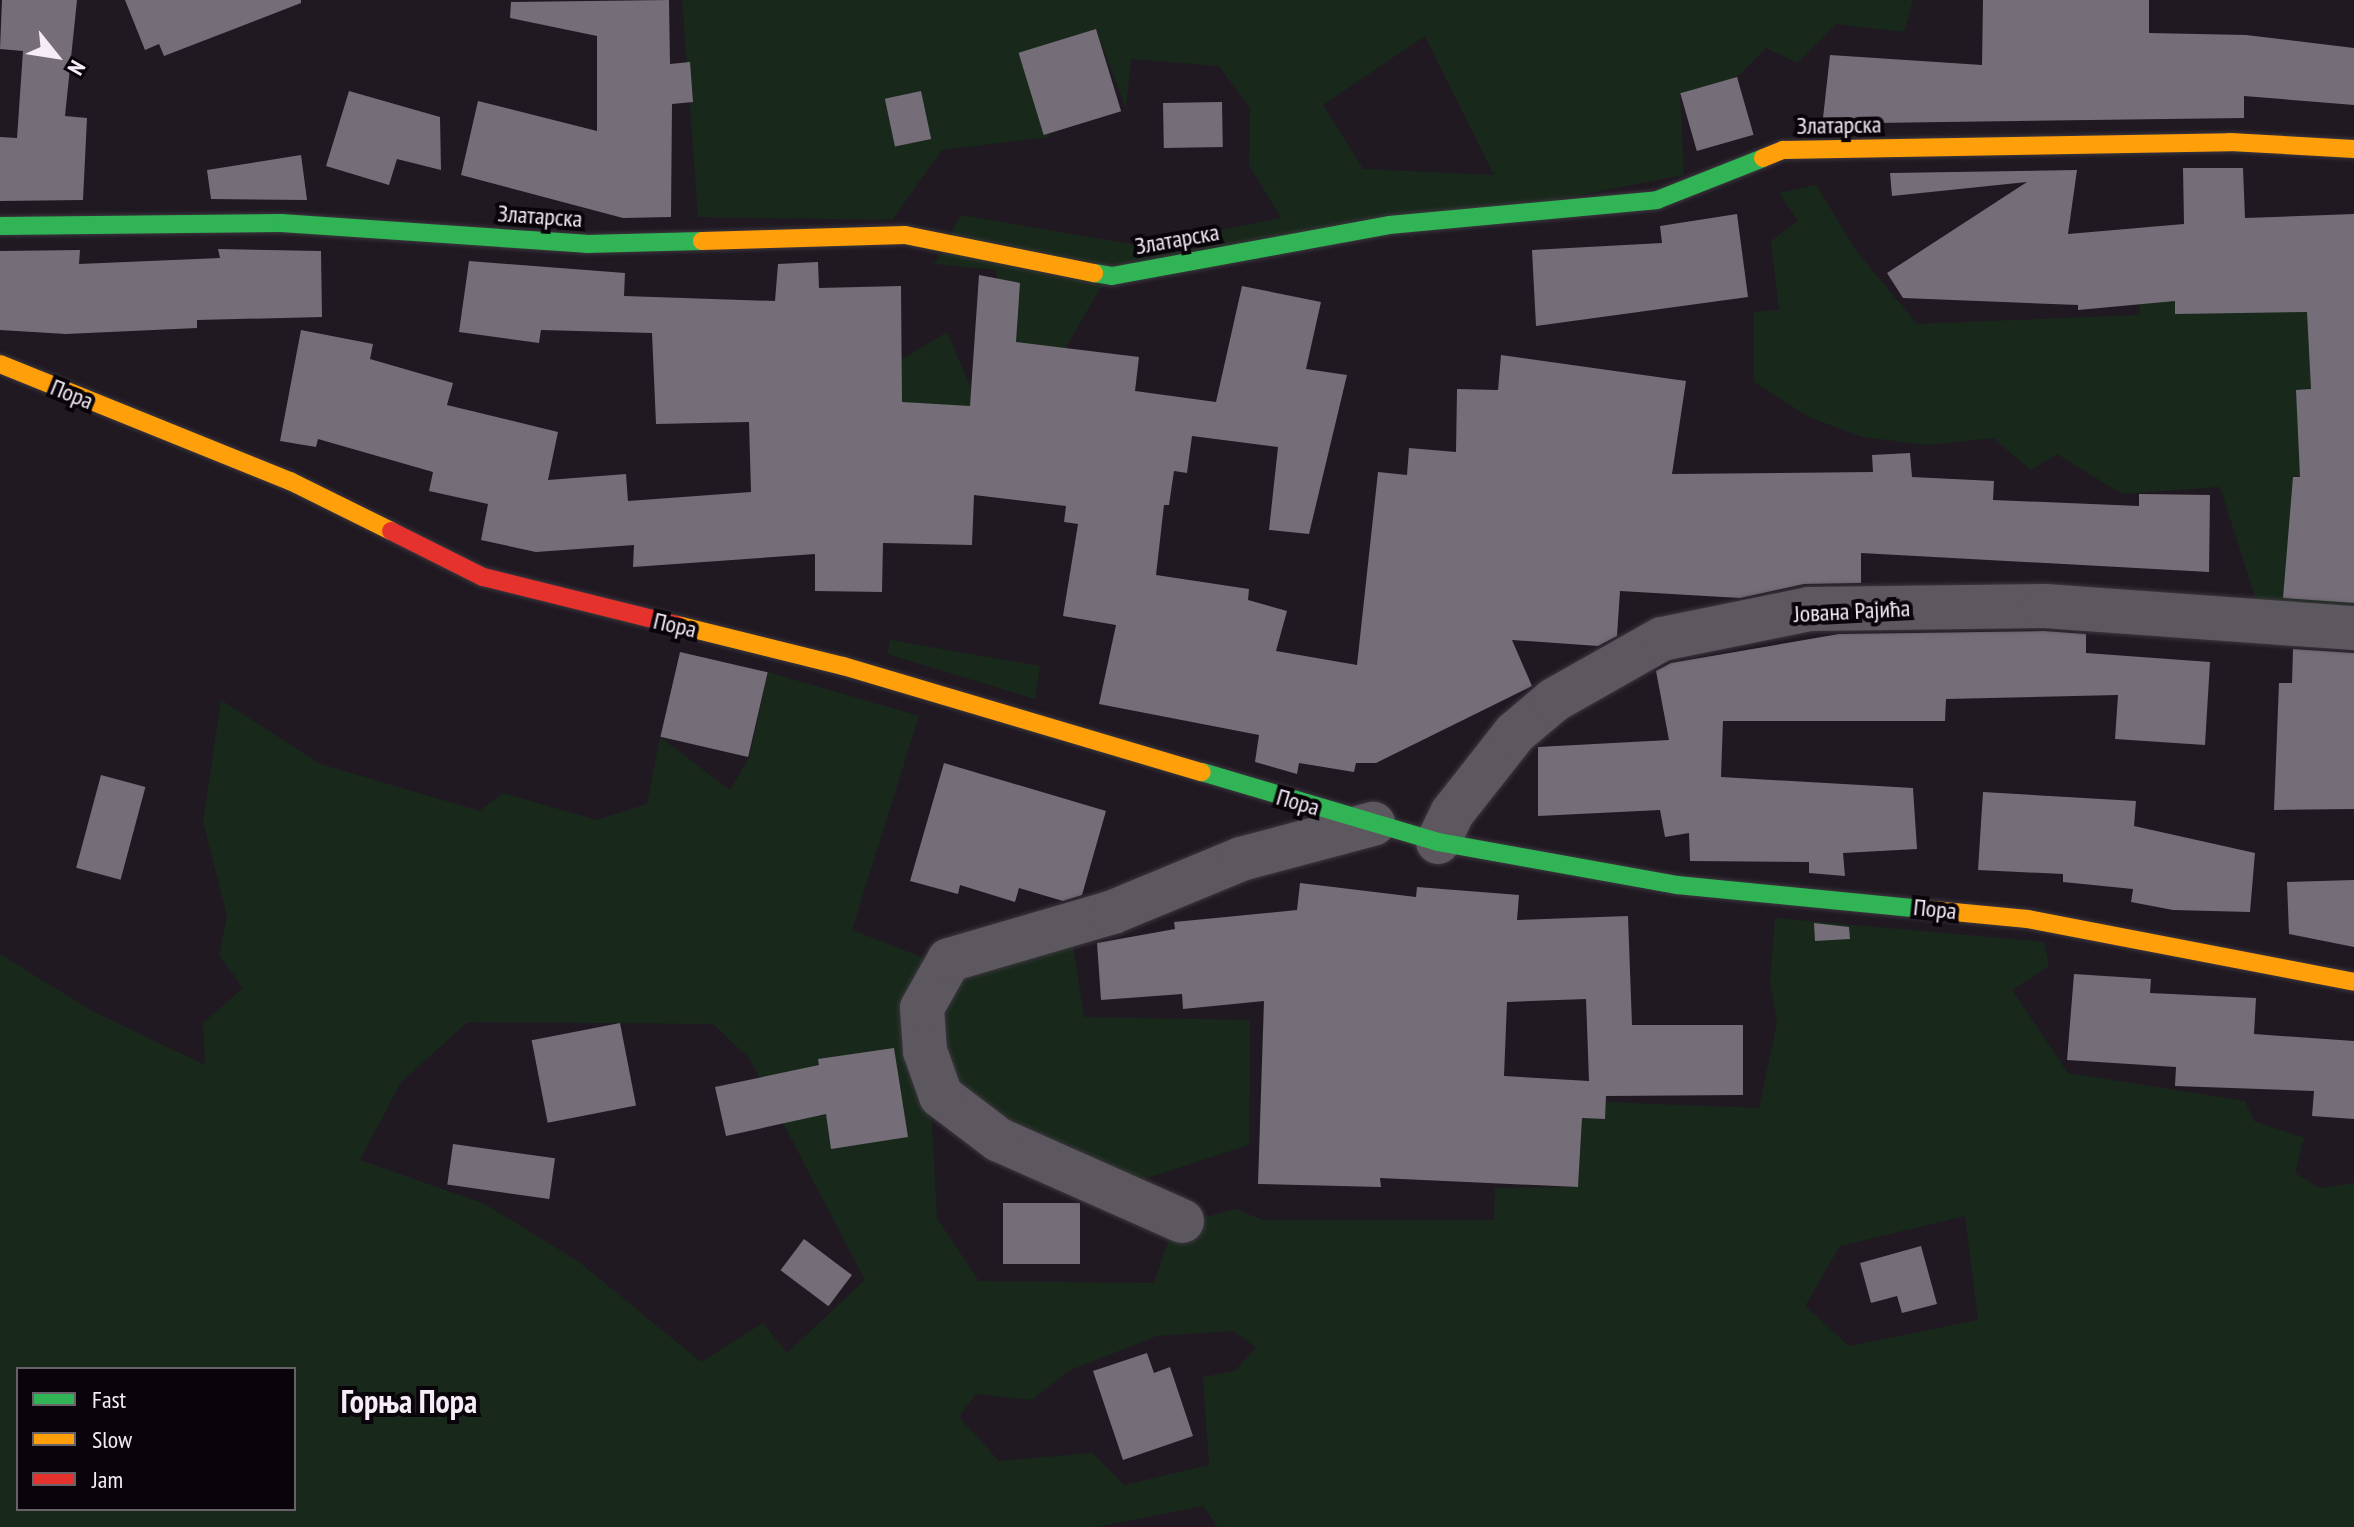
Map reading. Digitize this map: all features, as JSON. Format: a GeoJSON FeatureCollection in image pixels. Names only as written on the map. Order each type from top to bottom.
{"type":"FeatureCollection","features":[{"type":"Feature","properties":{"kind":"street","name":"Златарска"},"geometry":{"type":"LineString","coordinates":[[0,226],[281,223],[586,244],[905,235],[1112,276],[1390,225],[1657,200],[1783,150],[2230,142],[2354,149]]}},
{"type":"Feature","properties":{"kind":"street","name":"Пора"},"geometry":{"type":"LineString","coordinates":[[0,364],[290,481],[483,577],[843,666],[1438,842],[1677,885],[2028,919],[2354,982]]}},
{"type":"Feature","properties":{"kind":"street","name":"Јована Рајића"},"geometry":{"type":"LineString","coordinates":[[1438,842],[1452,813],[1515,733],[1554,700],[1662,639],[1809,609],[2045,606],[2354,628]]}},
{"type":"Feature","properties":{"kind":"street","name":"Пора"},"geometry":{"type":"LineString","coordinates":[[1182,1221],[999,1140],[941,1096],[925,1051],[922,1008],[949,960],[1113,912],[1241,859],[1373,824]]}},
{"type":"Feature","properties":{"kind":"green space"},"geometry":{"type":"Polygon","coordinates":[[[682,0],[1913,0],[1904,32],[1836,24],[1797,63],[1766,48],[1737,77],[1680,94],[1684,175],[1100,288],[1053,370],[1043,415],[906,411],[883,371],[947,332],[970,386],[1017,385],[996,270],[934,264],[961,215],[1142,246],[1281,218],[1249,165],[1250,108],[1219,66],[1131,59],[1126,109],[1096,29],[1021,57],[1050,137],[942,150],[892,220],[698,217],[682,0]],[[1425,36],[1323,105],[1363,169],[1494,175],[1425,36]]]}},
{"type":"Feature","properties":{"kind":"green space"},"geometry":{"type":"Polygon","coordinates":[[[1816,185],[1857,252],[1917,324],[2139,315],[2148,226],[2354,229],[2354,612],[2257,603],[2220,487],[2122,494],[2057,454],[2031,470],[1993,438],[1928,445],[1862,437],[1809,417],[1754,382],[1754,312],[1779,310],[1771,241],[1798,221],[1779,193],[1816,185]]]}},
{"type":"Feature","properties":{"kind":"green space"},"geometry":{"type":"Polygon","coordinates":[[[890,640],[1040,666],[1035,699],[887,654],[890,640]]]}},
{"type":"Feature","properties":{"kind":"green space"},"geometry":{"type":"Polygon","coordinates":[[[768,672],[919,716],[852,930],[963,973],[1072,938],[1084,1017],[1250,1020],[1249,1145],[1129,1184],[931,1104],[937,1218],[979,1281],[1154,1283],[1173,1226],[1235,1209],[1263,1220],[1494,1220],[1495,1188],[1578,1187],[1582,1118],[1605,1119],[1606,1102],[1759,1108],[1777,1023],[1770,981],[1775,918],[2044,942],[2049,966],[2012,990],[2068,1073],[2245,1101],[2254,1121],[2304,1138],[2295,1173],[2320,1188],[2354,1183],[2354,1527],[1218,1527],[1203,1506],[1097,1527],[0,1527],[0,954],[92,1011],[205,1065],[203,1023],[243,988],[219,955],[227,916],[203,822],[221,700],[320,764],[480,811],[503,793],[597,820],[647,804],[660,737],[730,790],[749,758],[768,672]],[[468,1022],[401,1082],[360,1160],[485,1204],[579,1262],[701,1362],[763,1323],[787,1353],[865,1280],[749,1058],[713,1024],[468,1022]],[[1965,1216],[1840,1246],[1805,1306],[1849,1346],[1978,1320],[1965,1216]],[[1233,1331],[1157,1336],[1068,1371],[1032,1400],[976,1394],[959,1417],[999,1461],[1092,1453],[1124,1485],[1209,1465],[1203,1377],[1235,1371],[1256,1347],[1233,1331]]]}},
{"type":"Feature","properties":{"kind":"building"},"geometry":{"type":"Polygon","coordinates":[[[2,0],[77,0],[65,116],[87,118],[83,200],[0,201],[0,137],[17,138],[23,51],[0,49],[2,0]]]}},
{"type":"Feature","properties":{"kind":"building"},"geometry":{"type":"Polygon","coordinates":[[[125,0],[301,0],[301,3],[164,56],[159,44],[145,50],[125,0]]]}},
{"type":"Feature","properties":{"kind":"building"},"geometry":{"type":"Polygon","coordinates":[[[669,0],[670,64],[690,62],[693,102],[672,104],[671,217],[623,218],[461,175],[478,101],[597,131],[597,36],[510,18],[511,2],[669,0]]]}},
{"type":"Feature","properties":{"kind":"building"},"geometry":{"type":"Polygon","coordinates":[[[1983,0],[2149,0],[2149,33],[2246,35],[2354,48],[2354,105],[2244,96],[2244,118],[1874,123],[1823,118],[1830,55],[1982,65],[1983,0]]]}},
{"type":"Feature","properties":{"kind":"building"},"geometry":{"type":"Polygon","coordinates":[[[1096,29],[1121,111],[1044,135],[1019,53],[1096,29]]]}},
{"type":"Feature","properties":{"kind":"building"},"geometry":{"type":"Polygon","coordinates":[[[1737,77],[1754,135],[1697,151],[1680,93],[1737,77]]]}},
{"type":"Feature","properties":{"kind":"building"},"geometry":{"type":"Polygon","coordinates":[[[349,91],[440,117],[441,170],[397,159],[389,185],[326,166],[349,91]]]}},
{"type":"Feature","properties":{"kind":"building"},"geometry":{"type":"Polygon","coordinates":[[[921,91],[931,139],[895,147],[885,99],[921,91]]]}},
{"type":"Feature","properties":{"kind":"building"},"geometry":{"type":"Polygon","coordinates":[[[1222,102],[1223,147],[1164,148],[1163,103],[1222,102]]]}},
{"type":"Feature","properties":{"kind":"building"},"geometry":{"type":"Polygon","coordinates":[[[301,155],[307,200],[211,199],[207,170],[301,155]]]}},
{"type":"Feature","properties":{"kind":"building"},"geometry":{"type":"Polygon","coordinates":[[[2183,168],[2243,168],[2245,218],[2354,214],[2354,603],[2283,598],[2293,477],[2300,477],[2296,390],[2311,389],[2307,312],[2175,314],[2175,301],[2078,310],[2078,305],[1903,298],[1887,273],[2027,182],[1892,196],[1890,173],[2077,170],[2068,234],[2184,224],[2183,168]]]}},
{"type":"Feature","properties":{"kind":"building"},"geometry":{"type":"Polygon","coordinates":[[[1737,214],[1748,297],[1536,326],[1532,250],[1662,243],[1660,226],[1737,214]]]}},
{"type":"Feature","properties":{"kind":"building"},"geometry":{"type":"Polygon","coordinates":[[[218,249],[321,251],[322,317],[197,320],[197,328],[66,334],[0,330],[0,251],[80,250],[79,264],[220,258],[218,249]]]}},
{"type":"Feature","properties":{"kind":"building"},"geometry":{"type":"Polygon","coordinates":[[[469,261],[625,273],[624,296],[775,301],[778,264],[818,262],[819,288],[901,286],[902,402],[970,406],[979,275],[1020,283],[1016,342],[1139,357],[1135,391],[1216,402],[1242,286],[1321,302],[1306,369],[1347,375],[1309,534],[1269,530],[1278,447],[1192,436],[1187,473],[1174,471],[1169,505],[1164,505],[1156,575],[1249,589],[1248,600],[1287,611],[1276,651],[1357,665],[1378,472],[1407,475],[1409,448],[1456,452],[1457,389],[1498,390],[1501,355],[1686,381],[1672,474],[1873,472],[1872,455],[1910,453],[1912,477],[1994,481],[1993,500],[2139,506],[2139,494],[2210,495],[2209,572],[1861,553],[1861,583],[1804,584],[1740,598],[1620,591],[1617,636],[1598,646],[1512,640],[1532,686],[1376,763],[1356,763],[1354,772],[1299,763],[1297,774],[1255,762],[1259,735],[1099,704],[1116,625],[1063,616],[1078,524],[1064,522],[1066,506],[974,495],[972,545],[883,543],[882,592],[815,591],[815,554],[633,567],[634,545],[536,552],[481,540],[488,504],[429,491],[433,472],[318,439],[316,447],[280,441],[301,330],[373,344],[370,359],[453,383],[447,405],[558,432],[548,480],[626,474],[628,501],[751,492],[749,422],[656,424],[652,333],[541,330],[539,343],[459,332],[469,261]]]}},
{"type":"Feature","properties":{"kind":"building"},"geometry":{"type":"Polygon","coordinates":[[[2044,631],[2086,634],[2086,653],[2210,662],[2205,745],[2115,739],[2118,695],[1946,699],[1945,721],[1723,721],[1721,777],[1913,788],[1917,849],[1843,853],[1845,876],[1809,873],[1809,862],[1690,861],[1689,833],[1665,837],[1660,810],[1538,816],[1538,747],[1669,740],[1656,671],[1671,663],[1839,634],[2044,631]]]}},
{"type":"Feature","properties":{"kind":"building"},"geometry":{"type":"Polygon","coordinates":[[[2293,649],[2354,653],[2354,809],[2274,810],[2279,683],[2292,683],[2293,649]]]}},
{"type":"Feature","properties":{"kind":"building"},"geometry":{"type":"Polygon","coordinates":[[[680,652],[768,672],[748,757],[660,737],[680,652]]]}},
{"type":"Feature","properties":{"kind":"building"},"geometry":{"type":"Polygon","coordinates":[[[944,763],[1106,811],[1082,895],[1063,901],[1019,888],[1015,902],[960,885],[958,894],[910,881],[944,763]]]}},
{"type":"Feature","properties":{"kind":"building"},"geometry":{"type":"Polygon","coordinates":[[[101,775],[145,787],[121,880],[76,868],[101,775]]]}},
{"type":"Feature","properties":{"kind":"building"},"geometry":{"type":"Polygon","coordinates":[[[1983,792],[2136,801],[2134,826],[2255,853],[2250,912],[2173,910],[2131,902],[2133,889],[2063,882],[2063,874],[1978,870],[1983,792]]]}},
{"type":"Feature","properties":{"kind":"building"},"geometry":{"type":"Polygon","coordinates":[[[2354,880],[2354,947],[2289,934],[2287,882],[2354,880]]]}},
{"type":"Feature","properties":{"kind":"building"},"geometry":{"type":"Polygon","coordinates":[[[1300,883],[1416,897],[1417,887],[1519,895],[1517,920],[1628,916],[1632,1025],[1743,1025],[1743,1095],[1606,1096],[1605,1119],[1582,1118],[1578,1187],[1380,1178],[1381,1187],[1258,1184],[1264,1001],[1183,1009],[1182,994],[1101,1000],[1097,943],[1175,929],[1174,922],[1297,910],[1300,883]],[[1586,999],[1507,1002],[1504,1076],[1589,1081],[1586,999]]]}},
{"type":"Feature","properties":{"kind":"building"},"geometry":{"type":"Polygon","coordinates":[[[1814,923],[1849,927],[1850,939],[1815,941],[1814,923]]]}},
{"type":"Feature","properties":{"kind":"building"},"geometry":{"type":"Polygon","coordinates":[[[2074,974],[2151,979],[2150,993],[2256,998],[2254,1034],[2354,1041],[2354,1119],[2312,1116],[2314,1091],[2175,1086],[2176,1067],[2067,1060],[2074,974]]]}},
{"type":"Feature","properties":{"kind":"building"},"geometry":{"type":"Polygon","coordinates":[[[620,1023],[636,1105],[548,1123],[532,1040],[620,1023]]]}},
{"type":"Feature","properties":{"kind":"building"},"geometry":{"type":"Polygon","coordinates":[[[894,1048],[908,1137],[831,1149],[826,1114],[726,1136],[715,1087],[819,1065],[818,1059],[894,1048]]]}},
{"type":"Feature","properties":{"kind":"building"},"geometry":{"type":"Polygon","coordinates":[[[453,1144],[555,1158],[549,1199],[447,1185],[453,1144]]]}},
{"type":"Feature","properties":{"kind":"building"},"geometry":{"type":"Polygon","coordinates":[[[1003,1203],[1080,1203],[1080,1264],[1003,1264],[1003,1203]]]}},
{"type":"Feature","properties":{"kind":"building"},"geometry":{"type":"Polygon","coordinates":[[[804,1239],[852,1275],[828,1306],[781,1270],[804,1239]]]}},
{"type":"Feature","properties":{"kind":"building"},"geometry":{"type":"Polygon","coordinates":[[[1921,1246],[1937,1304],[1902,1313],[1897,1296],[1871,1303],[1860,1263],[1921,1246]]]}},
{"type":"Feature","properties":{"kind":"building"},"geometry":{"type":"Polygon","coordinates":[[[1147,1353],[1154,1373],[1170,1367],[1193,1436],[1123,1460],[1093,1371],[1147,1353]]]}},
{"type":"Feature","properties":{"kind":"traffic: fast"},"geometry":{"type":"LineString","coordinates":[[1094,273],[1112,276],[1390,225],[1657,200],[1763,158]]}},
{"type":"Feature","properties":{"kind":"traffic: fast"},"geometry":{"type":"LineString","coordinates":[[0,226],[281,223],[586,244],[702,241]]}},
{"type":"Feature","properties":{"kind":"traffic: fast"},"geometry":{"type":"LineString","coordinates":[[1202,772],[1438,842],[1677,885],[1933,910]]}},
{"type":"Feature","properties":{"kind":"traffic: slow"},"geometry":{"type":"LineString","coordinates":[[1763,158],[1783,150],[2230,142],[2354,149]]}},
{"type":"Feature","properties":{"kind":"traffic: slow"},"geometry":{"type":"LineString","coordinates":[[702,241],[905,235],[1094,273]]}},
{"type":"Feature","properties":{"kind":"traffic: slow"},"geometry":{"type":"LineString","coordinates":[[0,364],[290,481],[391,531]]}},
{"type":"Feature","properties":{"kind":"traffic: slow"},"geometry":{"type":"LineString","coordinates":[[677,625],[843,666],[1202,772]]}},
{"type":"Feature","properties":{"kind":"traffic: slow"},"geometry":{"type":"LineString","coordinates":[[1933,910],[2028,919],[2354,982]]}},
{"type":"Feature","properties":{"kind":"traffic: jam"},"geometry":{"type":"LineString","coordinates":[[391,531],[483,577],[677,625]]}},
{"type":"Feature","properties":{"kind":"district","name":"Горња Пора"},"geometry":{"type":"Point","coordinates":[409,1401]}}]}
